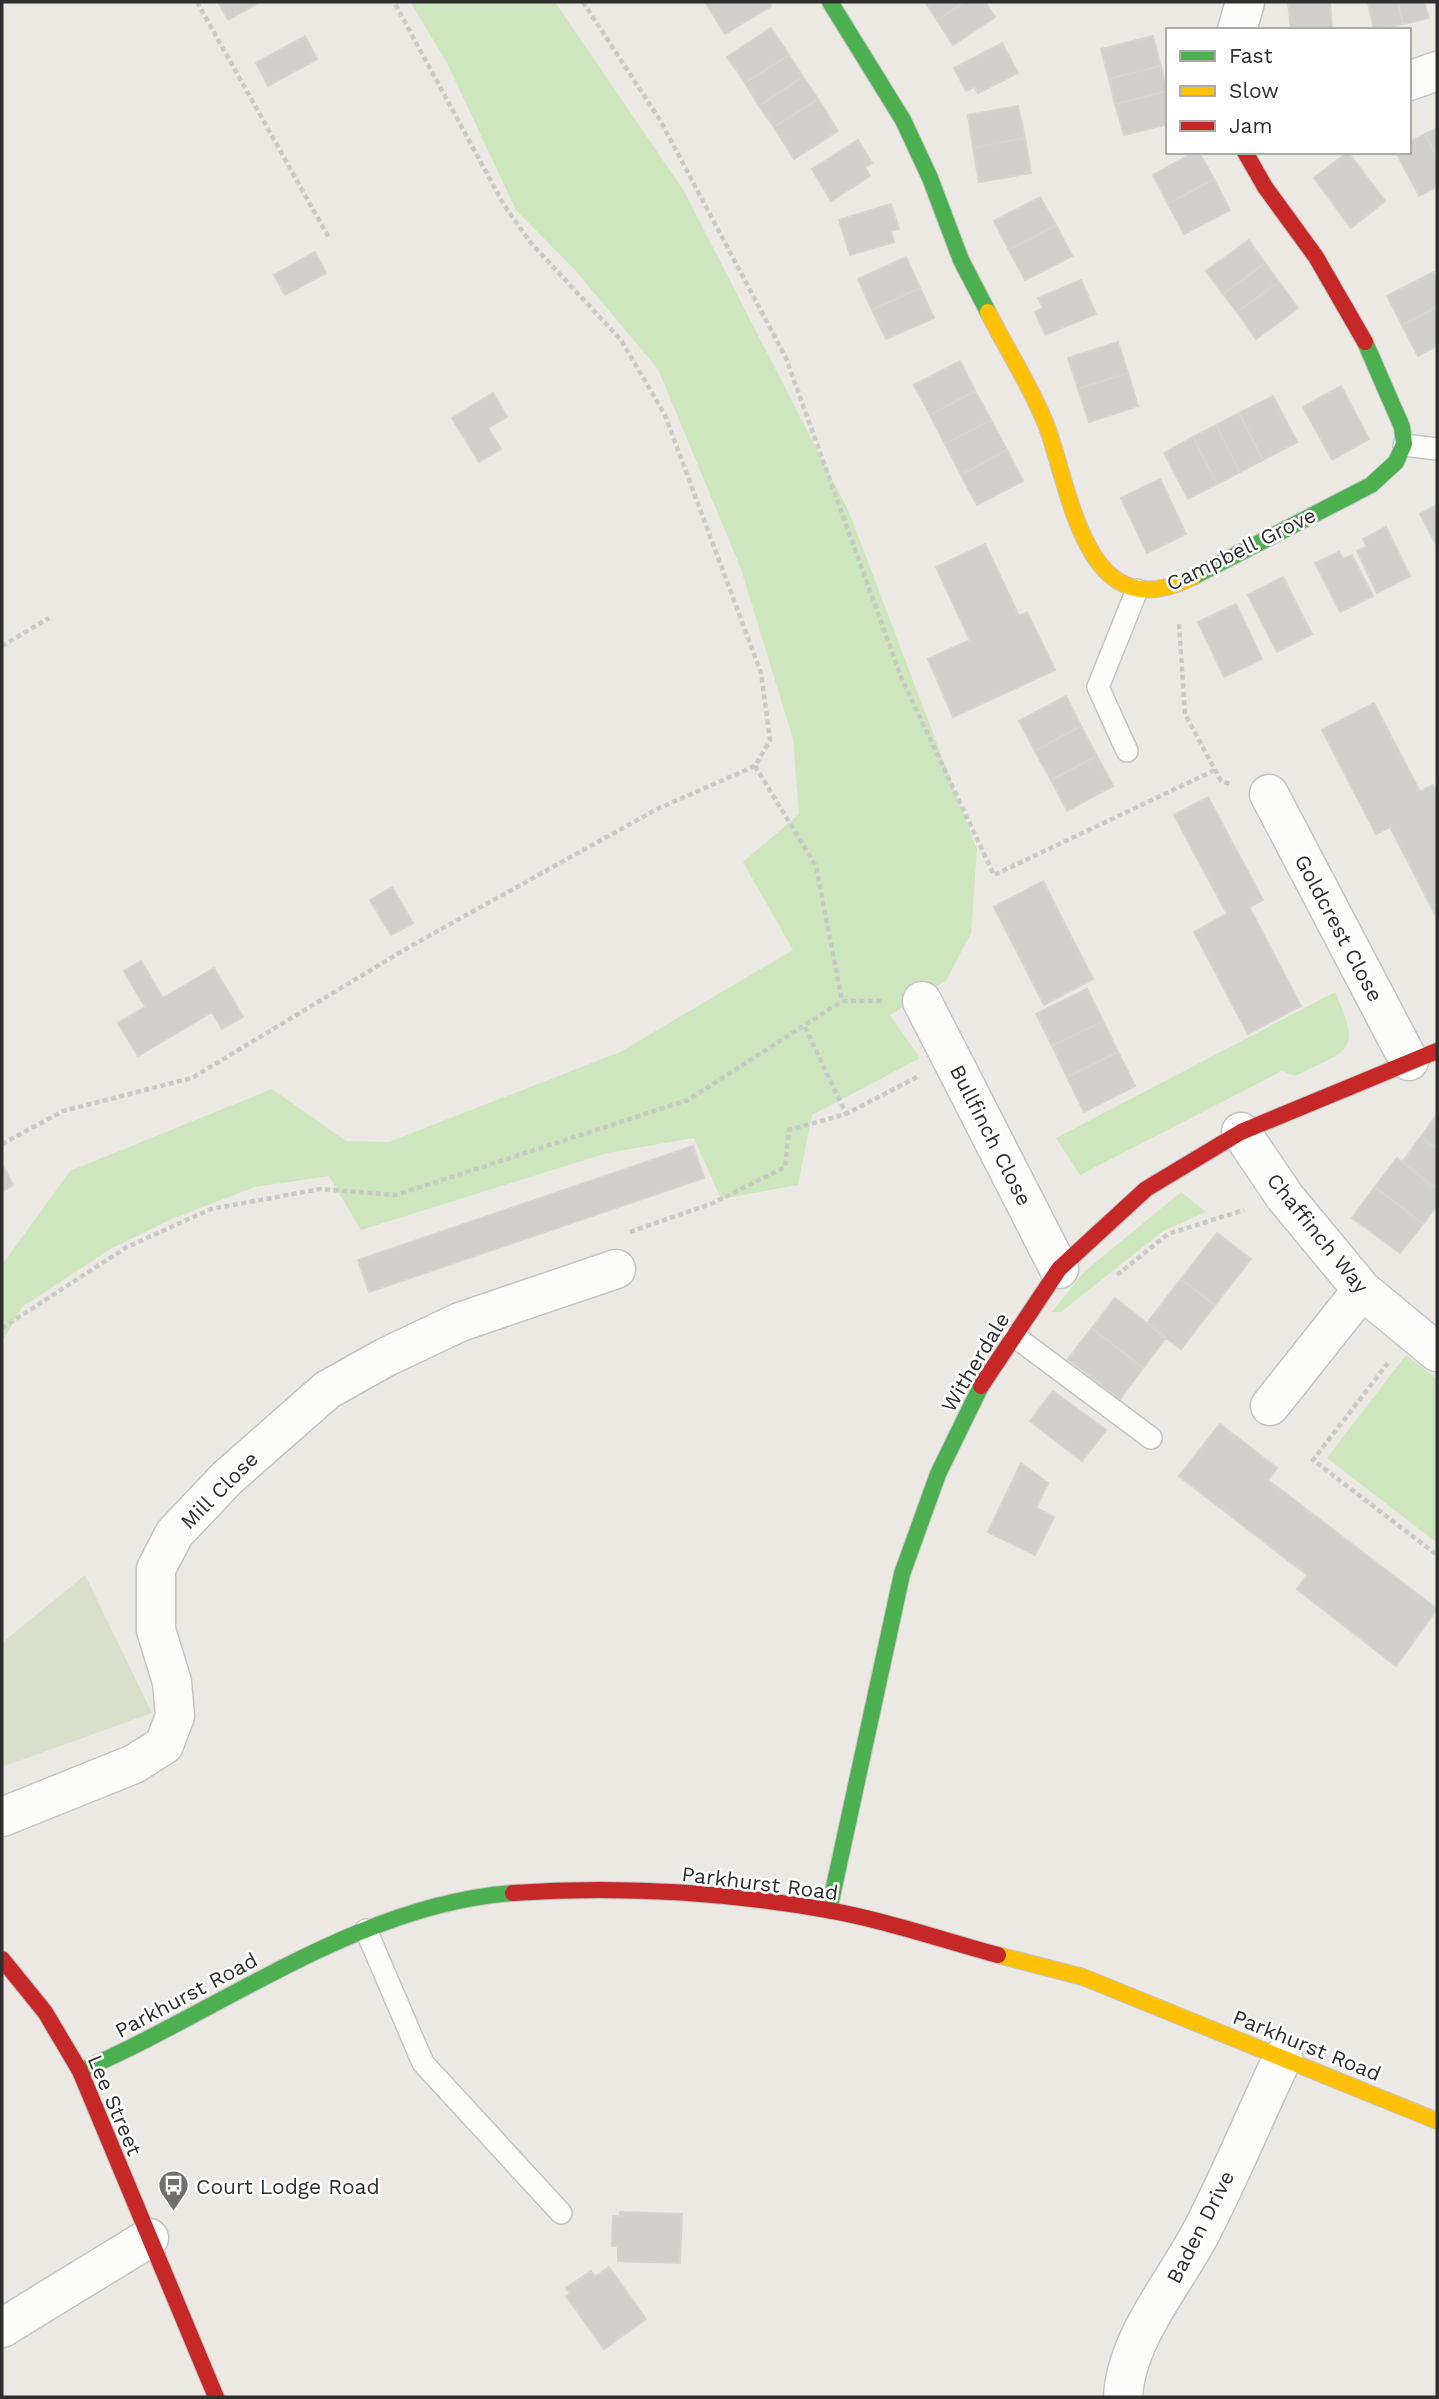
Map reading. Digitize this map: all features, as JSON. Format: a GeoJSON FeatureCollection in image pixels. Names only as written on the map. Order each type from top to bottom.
{"type":"FeatureCollection","features":[{"type":"Feature","properties":{"kind":"street","name":"Campbell Grove"},"geometry":{"type":"LineString","coordinates":[[830,2],[903,120],[930,178],[961,260],[1046,425],[1080,531],[1096,561],[1112,579],[1137,590],[1176,585],[1371,485],[1393,467],[1404,445]]}},
{"type":"Feature","properties":{"kind":"street"},"geometry":{"type":"LineString","coordinates":[[1238,28],[1245,2]]}},
{"type":"Feature","properties":{"kind":"street"},"geometry":{"type":"LineString","coordinates":[[1411,80],[1437,71]]}},
{"type":"Feature","properties":{"kind":"street"},"geometry":{"type":"LineString","coordinates":[[1249,154],[1272,197],[1305,241],[1353,324],[1394,402],[1403,427],[1404,445]]}},
{"type":"Feature","properties":{"kind":"street","name":"Goldcrest Close"},"geometry":{"type":"LineString","coordinates":[[1269,794],[1423,1056]]}},
{"type":"Feature","properties":{"kind":"street","name":"Bullfinch Close"},"geometry":{"type":"LineString","coordinates":[[922,1001],[1059,1269]]}},
{"type":"Feature","properties":{"kind":"street","name":"Witherdale"},"geometry":{"type":"LineString","coordinates":[[830,1910],[902,1574],[938,1474],[984,1380],[1059,1269],[1146,1189],[1241,1132],[1423,1056]]}},
{"type":"Feature","properties":{"kind":"street","name":"Chaffinch Way"},"geometry":{"type":"LineString","coordinates":[[1241,1132],[1285,1197],[1362,1290],[1425,1342]]}},
{"type":"Feature","properties":{"kind":"street","name":"Mill Close"},"geometry":{"type":"LineString","coordinates":[[2,1817],[134,1764],[164,1745],[174,1716],[172,1682],[156,1630],[156,1569],[174,1534],[237,1469],[327,1390],[386,1357],[460,1322],[616,1269]]}},
{"type":"Feature","properties":{"kind":"street"},"geometry":{"type":"LineString","coordinates":[[1270,1406],[1362,1290]]}},
{"type":"Feature","properties":{"kind":"street","name":"Parkhurst Road"},"geometry":{"type":"LineString","coordinates":[[80,2071],[129,2050],[266,1977],[366,1930],[429,1909],[503,1895],[592,1888],[731,1897],[830,1910],[1083,1977],[1437,2121]]}},
{"type":"Feature","properties":{"kind":"street","name":"Lee Street"},"geometry":{"type":"LineString","coordinates":[[2,1959],[64,2039],[80,2071],[216,2397]]}},
{"type":"Feature","properties":{"kind":"street","name":"Baden Drive"},"geometry":{"type":"LineString","coordinates":[[1123,2397],[1124,2378],[1148,2322],[1199,2236],[1283,2057]]}},
{"type":"Feature","properties":{"kind":"street"},"geometry":{"type":"LineString","coordinates":[[2,2328],[149,2238]]}},
{"type":"Feature","properties":{"kind":"lane"},"geometry":{"type":"LineString","coordinates":[[1404,445],[1437,449]]}},
{"type":"Feature","properties":{"kind":"lane"},"geometry":{"type":"LineString","coordinates":[[1127,751],[1098,687],[1137,590]]}},
{"type":"Feature","properties":{"kind":"lane"},"geometry":{"type":"LineString","coordinates":[[1014,1336],[1151,1438]]}},
{"type":"Feature","properties":{"kind":"lane"},"geometry":{"type":"LineString","coordinates":[[366,1930],[423,2063],[561,2213]]}},
{"type":"Feature","properties":{"kind":"path"},"geometry":{"type":"LineString","coordinates":[[197,2],[329,239]]}},
{"type":"Feature","properties":{"kind":"path"},"geometry":{"type":"LineString","coordinates":[[2,1144],[64,1111],[192,1078],[409,947],[657,809],[755,766],[770,740],[761,673],[665,415],[621,340],[530,242],[504,205],[394,2]]}},
{"type":"Feature","properties":{"kind":"path"},"geometry":{"type":"LineString","coordinates":[[583,2],[660,120],[786,358],[901,677],[994,875],[1214,770]]}},
{"type":"Feature","properties":{"kind":"path"},"geometry":{"type":"LineString","coordinates":[[1176,585],[1185,714],[1221,781],[1269,794]]}},
{"type":"Feature","properties":{"kind":"path"},"geometry":{"type":"LineString","coordinates":[[2,646],[49,618]]}},
{"type":"Feature","properties":{"kind":"path"},"geometry":{"type":"LineString","coordinates":[[755,766],[816,866],[842,1001]]}},
{"type":"Feature","properties":{"kind":"path"},"geometry":{"type":"LineString","coordinates":[[2,1328],[127,1247],[211,1209],[320,1189],[396,1195],[688,1100],[842,1001],[922,1001]]}},
{"type":"Feature","properties":{"kind":"path"},"geometry":{"type":"LineString","coordinates":[[805,1027],[846,1114]]}},
{"type":"Feature","properties":{"kind":"path"},"geometry":{"type":"LineString","coordinates":[[616,1269],[631,1263],[622,1235],[713,1203],[785,1167],[789,1130],[846,1114],[952,1058]]}},
{"type":"Feature","properties":{"kind":"path"},"geometry":{"type":"LineString","coordinates":[[1107,1283],[1168,1234],[1285,1197]]}},
{"type":"Feature","properties":{"kind":"path"},"geometry":{"type":"LineString","coordinates":[[1425,1342],[1313,1460],[1437,1555]]}},
{"type":"Feature","properties":{"kind":"green space"},"geometry":{"type":"Polygon","coordinates":[[[410,2],[555,2],[684,191],[849,512],[977,849],[971,933],[946,981],[890,1015],[920,1058],[812,1115],[798,1185],[721,1199],[694,1138],[607,1153],[361,1230],[329,1176],[255,1187],[174,1218],[112,1248],[22,1307],[2,1342],[2,1265],[70,1171],[272,1089],[346,1141],[389,1142],[620,1052],[793,950],[743,862],[799,814],[793,739],[741,569],[658,369],[575,270],[516,210],[446,61],[410,2]]]}},
{"type":"Feature","properties":{"kind":"green space"},"geometry":{"type":"Polygon","coordinates":[[[1335,992],[1348,1027],[1349,1039],[1338,1054],[1328,1060],[1295,1076],[1282,1071],[1080,1175],[1056,1138],[1335,992]]]}},
{"type":"Feature","properties":{"kind":"green space"},"geometry":{"type":"Polygon","coordinates":[[[1181,1192],[1206,1212],[1163,1231],[1061,1312],[1052,1312],[1084,1272],[1181,1192]]]}},
{"type":"Feature","properties":{"kind":"green space"},"geometry":{"type":"Polygon","coordinates":[[[1406,1355],[1437,1379],[1437,1543],[1327,1458],[1406,1355]]]}},
{"type":"Feature","properties":{"kind":"green space"},"geometry":{"type":"Polygon","coordinates":[[[85,1575],[152,1713],[2,1767],[2,1643],[85,1575]]]}},
{"type":"Feature","properties":{"kind":"building"},"geometry":{"type":"Polygon","coordinates":[[[218,2],[260,2],[228,20],[218,2]]]}},
{"type":"Feature","properties":{"kind":"building"},"geometry":{"type":"Polygon","coordinates":[[[705,2],[769,2],[771,6],[725,34],[705,2]]]}},
{"type":"Feature","properties":{"kind":"building"},"geometry":{"type":"Polygon","coordinates":[[[925,2],[965,2],[937,20],[925,2]]]}},
{"type":"Feature","properties":{"kind":"building"},"geometry":{"type":"Polygon","coordinates":[[[965,2],[985,2],[995,17],[953,45],[937,20],[965,2]]]}},
{"type":"Feature","properties":{"kind":"building"},"geometry":{"type":"Polygon","coordinates":[[[1288,2],[1330,2],[1332,28],[1291,28],[1288,2]]]}},
{"type":"Feature","properties":{"kind":"building"},"geometry":{"type":"Polygon","coordinates":[[[1368,2],[1398,2],[1403,24],[1374,28],[1368,2]]]}},
{"type":"Feature","properties":{"kind":"building"},"geometry":{"type":"Polygon","coordinates":[[[1398,2],[1424,2],[1429,18],[1403,24],[1398,2]]]}},
{"type":"Feature","properties":{"kind":"building"},"geometry":{"type":"Polygon","coordinates":[[[771,28],[789,55],[745,83],[727,57],[771,28]]]}},
{"type":"Feature","properties":{"kind":"building"},"geometry":{"type":"Polygon","coordinates":[[[305,36],[317,59],[268,86],[256,63],[305,36]]]}},
{"type":"Feature","properties":{"kind":"building"},"geometry":{"type":"Polygon","coordinates":[[[1153,36],[1161,66],[1109,79],[1101,49],[1153,36]]]}},
{"type":"Feature","properties":{"kind":"building"},"geometry":{"type":"Polygon","coordinates":[[[1002,43],[1018,73],[978,93],[974,87],[966,91],[954,68],[1002,43]]]}},
{"type":"Feature","properties":{"kind":"building"},"geometry":{"type":"Polygon","coordinates":[[[789,55],[803,77],[759,106],[745,83],[789,55]]]}},
{"type":"Feature","properties":{"kind":"building"},"geometry":{"type":"Polygon","coordinates":[[[1161,66],[1166,91],[1115,104],[1109,79],[1161,66]]]}},
{"type":"Feature","properties":{"kind":"building"},"geometry":{"type":"Polygon","coordinates":[[[803,77],[818,99],[774,127],[759,106],[803,77]]]}},
{"type":"Feature","properties":{"kind":"building"},"geometry":{"type":"Polygon","coordinates":[[[1166,91],[1166,124],[1124,135],[1115,104],[1166,91]]]}},
{"type":"Feature","properties":{"kind":"building"},"geometry":{"type":"Polygon","coordinates":[[[818,99],[838,131],[794,159],[774,127],[818,99]]]}},
{"type":"Feature","properties":{"kind":"building"},"geometry":{"type":"Polygon","coordinates":[[[1018,106],[1025,138],[973,148],[968,115],[1018,106]]]}},
{"type":"Feature","properties":{"kind":"building"},"geometry":{"type":"Polygon","coordinates":[[[1437,128],[1437,156],[1425,134],[1437,128]]]}},
{"type":"Feature","properties":{"kind":"building"},"geometry":{"type":"Polygon","coordinates":[[[1425,134],[1437,156],[1437,187],[1419,196],[1397,154],[1411,154],[1411,141],[1425,134]]]}},
{"type":"Feature","properties":{"kind":"building"},"geometry":{"type":"Polygon","coordinates":[[[1025,138],[1031,173],[979,182],[973,148],[1025,138]]]}},
{"type":"Feature","properties":{"kind":"building"},"geometry":{"type":"Polygon","coordinates":[[[858,140],[872,163],[865,167],[870,176],[831,201],[812,169],[858,140]]]}},
{"type":"Feature","properties":{"kind":"building"},"geometry":{"type":"Polygon","coordinates":[[[1191,154],[1200,154],[1214,179],[1168,204],[1153,175],[1191,154]]]}},
{"type":"Feature","properties":{"kind":"building"},"geometry":{"type":"Polygon","coordinates":[[[1345,154],[1350,154],[1385,201],[1351,228],[1314,178],[1345,154]]]}},
{"type":"Feature","properties":{"kind":"building"},"geometry":{"type":"Polygon","coordinates":[[[1214,179],[1230,210],[1184,234],[1168,204],[1214,179]]]}},
{"type":"Feature","properties":{"kind":"building"},"geometry":{"type":"Polygon","coordinates":[[[1040,197],[1056,225],[1009,250],[994,221],[1040,197]]]}},
{"type":"Feature","properties":{"kind":"building"},"geometry":{"type":"Polygon","coordinates":[[[891,204],[899,229],[891,231],[894,242],[850,255],[839,220],[891,204]]]}},
{"type":"Feature","properties":{"kind":"building"},"geometry":{"type":"Polygon","coordinates":[[[1056,225],[1072,256],[1025,280],[1009,250],[1056,225]]]}},
{"type":"Feature","properties":{"kind":"building"},"geometry":{"type":"Polygon","coordinates":[[[1249,240],[1265,263],[1223,294],[1206,271],[1249,240]]]}},
{"type":"Feature","properties":{"kind":"building"},"geometry":{"type":"Polygon","coordinates":[[[315,252],[326,273],[285,295],[274,275],[315,252]]]}},
{"type":"Feature","properties":{"kind":"building"},"geometry":{"type":"Polygon","coordinates":[[[906,257],[920,288],[872,310],[858,279],[906,257]]]}},
{"type":"Feature","properties":{"kind":"building"},"geometry":{"type":"Polygon","coordinates":[[[1265,263],[1279,282],[1237,312],[1223,294],[1265,263]]]}},
{"type":"Feature","properties":{"kind":"building"},"geometry":{"type":"Polygon","coordinates":[[[1433,272],[1437,280],[1437,307],[1402,325],[1387,296],[1433,272]]]}},
{"type":"Feature","properties":{"kind":"building"},"geometry":{"type":"Polygon","coordinates":[[[1081,280],[1096,314],[1045,335],[1035,312],[1043,308],[1038,298],[1081,280]]]}},
{"type":"Feature","properties":{"kind":"building"},"geometry":{"type":"Polygon","coordinates":[[[1279,282],[1298,308],[1256,339],[1237,312],[1279,282]]]}},
{"type":"Feature","properties":{"kind":"building"},"geometry":{"type":"Polygon","coordinates":[[[920,288],[934,318],[886,339],[872,310],[920,288]]]}},
{"type":"Feature","properties":{"kind":"building"},"geometry":{"type":"Polygon","coordinates":[[[1437,307],[1437,346],[1418,356],[1402,325],[1437,307]]]}},
{"type":"Feature","properties":{"kind":"building"},"geometry":{"type":"Polygon","coordinates":[[[1118,342],[1128,373],[1078,389],[1068,358],[1118,342]]]}},
{"type":"Feature","properties":{"kind":"building"},"geometry":{"type":"Polygon","coordinates":[[[960,361],[975,391],[930,415],[914,385],[960,361]]]}},
{"type":"Feature","properties":{"kind":"building"},"geometry":{"type":"Polygon","coordinates":[[[1128,373],[1138,406],[1089,422],[1078,389],[1128,373]]]}},
{"type":"Feature","properties":{"kind":"building"},"geometry":{"type":"Polygon","coordinates":[[[1341,386],[1369,439],[1332,460],[1303,407],[1341,386]]]}},
{"type":"Feature","properties":{"kind":"building"},"geometry":{"type":"Polygon","coordinates":[[[975,391],[991,420],[945,444],[930,415],[975,391]]]}},
{"type":"Feature","properties":{"kind":"building"},"geometry":{"type":"Polygon","coordinates":[[[493,393],[507,417],[488,428],[501,449],[479,462],[452,418],[493,393]]]}},
{"type":"Feature","properties":{"kind":"building"},"geometry":{"type":"Polygon","coordinates":[[[1273,396],[1297,442],[1263,460],[1239,413],[1273,396]]]}},
{"type":"Feature","properties":{"kind":"building"},"geometry":{"type":"Polygon","coordinates":[[[1239,413],[1263,460],[1240,472],[1216,425],[1239,413]]]}},
{"type":"Feature","properties":{"kind":"building"},"geometry":{"type":"Polygon","coordinates":[[[991,420],[1007,450],[961,475],[945,444],[991,420]]]}},
{"type":"Feature","properties":{"kind":"building"},"geometry":{"type":"Polygon","coordinates":[[[1216,425],[1240,472],[1217,484],[1193,437],[1216,425]]]}},
{"type":"Feature","properties":{"kind":"building"},"geometry":{"type":"Polygon","coordinates":[[[1193,437],[1217,484],[1188,499],[1164,453],[1193,437]]]}},
{"type":"Feature","properties":{"kind":"building"},"geometry":{"type":"Polygon","coordinates":[[[1007,450],[1023,481],[977,505],[961,475],[1007,450]]]}},
{"type":"Feature","properties":{"kind":"building"},"geometry":{"type":"Polygon","coordinates":[[[1160,479],[1186,534],[1147,553],[1121,498],[1160,479]]]}},
{"type":"Feature","properties":{"kind":"building"},"geometry":{"type":"Polygon","coordinates":[[[1437,505],[1437,546],[1420,514],[1437,505]]]}},
{"type":"Feature","properties":{"kind":"building"},"geometry":{"type":"Polygon","coordinates":[[[1386,527],[1410,576],[1377,593],[1357,551],[1367,547],[1363,539],[1386,527]]]}},
{"type":"Feature","properties":{"kind":"building"},"geometry":{"type":"Polygon","coordinates":[[[985,544],[1019,616],[1027,612],[1055,670],[953,717],[928,659],[970,640],[936,567],[985,544]]]}},
{"type":"Feature","properties":{"kind":"building"},"geometry":{"type":"Polygon","coordinates":[[[1339,552],[1343,559],[1352,555],[1373,596],[1340,612],[1315,563],[1339,552]]]}},
{"type":"Feature","properties":{"kind":"building"},"geometry":{"type":"Polygon","coordinates":[[[1283,577],[1312,634],[1277,652],[1248,595],[1283,577]]]}},
{"type":"Feature","properties":{"kind":"building"},"geometry":{"type":"Polygon","coordinates":[[[1236,604],[1262,659],[1224,677],[1198,622],[1236,604]]]}},
{"type":"Feature","properties":{"kind":"building"},"geometry":{"type":"Polygon","coordinates":[[[1066,696],[1081,726],[1035,751],[1019,721],[1066,696]]]}},
{"type":"Feature","properties":{"kind":"building"},"geometry":{"type":"Polygon","coordinates":[[[1374,703],[1420,792],[1433,785],[1437,794],[1437,918],[1390,827],[1376,834],[1322,730],[1374,703]]]}},
{"type":"Feature","properties":{"kind":"building"},"geometry":{"type":"Polygon","coordinates":[[[1081,726],[1097,756],[1051,780],[1035,751],[1081,726]]]}},
{"type":"Feature","properties":{"kind":"building"},"geometry":{"type":"Polygon","coordinates":[[[1097,756],[1113,786],[1067,811],[1051,780],[1097,756]]]}},
{"type":"Feature","properties":{"kind":"building"},"geometry":{"type":"Polygon","coordinates":[[[1208,797],[1263,900],[1249,907],[1301,1006],[1248,1034],[1194,932],[1227,914],[1174,815],[1208,797]]]}},
{"type":"Feature","properties":{"kind":"building"},"geometry":{"type":"Polygon","coordinates":[[[1043,881],[1093,979],[1044,1005],[994,907],[1043,881]]]}},
{"type":"Feature","properties":{"kind":"building"},"geometry":{"type":"Polygon","coordinates":[[[392,887],[413,923],[391,935],[370,900],[392,887]]]}},
{"type":"Feature","properties":{"kind":"building"},"geometry":{"type":"Polygon","coordinates":[[[141,961],[163,998],[214,968],[243,1017],[222,1029],[212,1012],[138,1056],[118,1023],[145,1007],[124,971],[141,961]]]}},
{"type":"Feature","properties":{"kind":"building"},"geometry":{"type":"Polygon","coordinates":[[[1087,989],[1103,1021],[1052,1046],[1036,1014],[1087,989]]]}},
{"type":"Feature","properties":{"kind":"building"},"geometry":{"type":"Polygon","coordinates":[[[1103,1021],[1118,1052],[1067,1077],[1052,1046],[1103,1021]]]}},
{"type":"Feature","properties":{"kind":"building"},"geometry":{"type":"Polygon","coordinates":[[[1118,1052],[1135,1086],[1084,1112],[1067,1077],[1118,1052]]]}},
{"type":"Feature","properties":{"kind":"building"},"geometry":{"type":"Polygon","coordinates":[[[1437,1114],[1437,1149],[1421,1137],[1437,1114]]]}},
{"type":"Feature","properties":{"kind":"building"},"geometry":{"type":"Polygon","coordinates":[[[1421,1137],[1437,1149],[1437,1189],[1402,1162],[1421,1137]]]}},
{"type":"Feature","properties":{"kind":"building"},"geometry":{"type":"Polygon","coordinates":[[[693,1146],[704,1178],[369,1292],[358,1260],[693,1146]]]}},
{"type":"Feature","properties":{"kind":"building"},"geometry":{"type":"Polygon","coordinates":[[[1397,1158],[1437,1189],[1437,1205],[1423,1224],[1375,1187],[1397,1158]]]}},
{"type":"Feature","properties":{"kind":"building"},"geometry":{"type":"Polygon","coordinates":[[[2,1167],[13,1185],[2,1192],[2,1167]]]}},
{"type":"Feature","properties":{"kind":"building"},"geometry":{"type":"Polygon","coordinates":[[[1375,1187],[1423,1224],[1400,1253],[1352,1218],[1375,1187]]]}},
{"type":"Feature","properties":{"kind":"building"},"geometry":{"type":"Polygon","coordinates":[[[1217,1233],[1251,1259],[1215,1305],[1181,1279],[1217,1233]]]}},
{"type":"Feature","properties":{"kind":"building"},"geometry":{"type":"Polygon","coordinates":[[[1181,1279],[1215,1305],[1181,1349],[1147,1323],[1181,1279]]]}},
{"type":"Feature","properties":{"kind":"building"},"geometry":{"type":"Polygon","coordinates":[[[1115,1298],[1166,1338],[1143,1368],[1092,1328],[1115,1298]]]}},
{"type":"Feature","properties":{"kind":"building"},"geometry":{"type":"Polygon","coordinates":[[[1092,1328],[1143,1368],[1120,1399],[1068,1359],[1092,1328]]]}},
{"type":"Feature","properties":{"kind":"building"},"geometry":{"type":"Polygon","coordinates":[[[1053,1391],[1106,1430],[1082,1461],[1030,1421],[1053,1391]]]}},
{"type":"Feature","properties":{"kind":"building"},"geometry":{"type":"Polygon","coordinates":[[[1220,1424],[1277,1468],[1268,1480],[1437,1609],[1396,1666],[1297,1589],[1307,1575],[1179,1476],[1220,1424]]]}},
{"type":"Feature","properties":{"kind":"building"},"geometry":{"type":"Polygon","coordinates":[[[1021,1463],[1048,1483],[1036,1508],[1054,1517],[1035,1555],[988,1532],[1021,1463]]]}},
{"type":"Feature","properties":{"kind":"building"},"geometry":{"type":"Polygon","coordinates":[[[620,2212],[682,2214],[680,2263],[618,2261],[618,2246],[612,2246],[613,2216],[620,2216],[620,2212]]]}},
{"type":"Feature","properties":{"kind":"building"},"geometry":{"type":"Polygon","coordinates":[[[609,2267],[646,2319],[604,2349],[566,2296],[570,2293],[566,2288],[591,2271],[595,2277],[609,2267]]]}},
{"type":"Feature","properties":{"kind":"traffic: fast"},"geometry":{"type":"LineString","coordinates":[[830,2],[903,120],[930,178],[961,260],[988,312]]}},
{"type":"Feature","properties":{"kind":"traffic: fast"},"geometry":{"type":"LineString","coordinates":[[1193,577],[1371,485],[1396,462],[1404,444],[1402,427],[1365,342]]}},
{"type":"Feature","properties":{"kind":"traffic: fast"},"geometry":{"type":"LineString","coordinates":[[829,1910],[902,1574],[938,1474],[981,1386]]}},
{"type":"Feature","properties":{"kind":"traffic: fast"},"geometry":{"type":"LineString","coordinates":[[80,2071],[345,1938],[400,1917],[456,1901],[513,1893]]}},
{"type":"Feature","properties":{"kind":"traffic: slow"},"geometry":{"type":"LineString","coordinates":[[988,312],[1041,412],[1076,519],[1089,548],[1106,571],[1129,586],[1157,589],[1193,577]]}},
{"type":"Feature","properties":{"kind":"traffic: slow"},"geometry":{"type":"LineString","coordinates":[[998,1955],[1083,1977],[1437,2121]]}},
{"type":"Feature","properties":{"kind":"traffic: jam"},"geometry":{"type":"LineString","coordinates":[[1246,154],[1265,187],[1316,257],[1365,342]]}},
{"type":"Feature","properties":{"kind":"traffic: jam"},"geometry":{"type":"LineString","coordinates":[[981,1386],[1059,1269],[1146,1189],[1241,1132],[1437,1051]]}},
{"type":"Feature","properties":{"kind":"traffic: jam"},"geometry":{"type":"LineString","coordinates":[[513,1893],[631,1891],[749,1899],[849,1914],[998,1955]]}},
{"type":"Feature","properties":{"kind":"traffic: jam"},"geometry":{"type":"LineString","coordinates":[[2,1959],[45,2012],[80,2071],[216,2397]]}},
{"type":"Feature","properties":{"kind":"place","name":"Court Lodge Road"},"geometry":{"type":"Point","coordinates":[173,2213]}}]}
